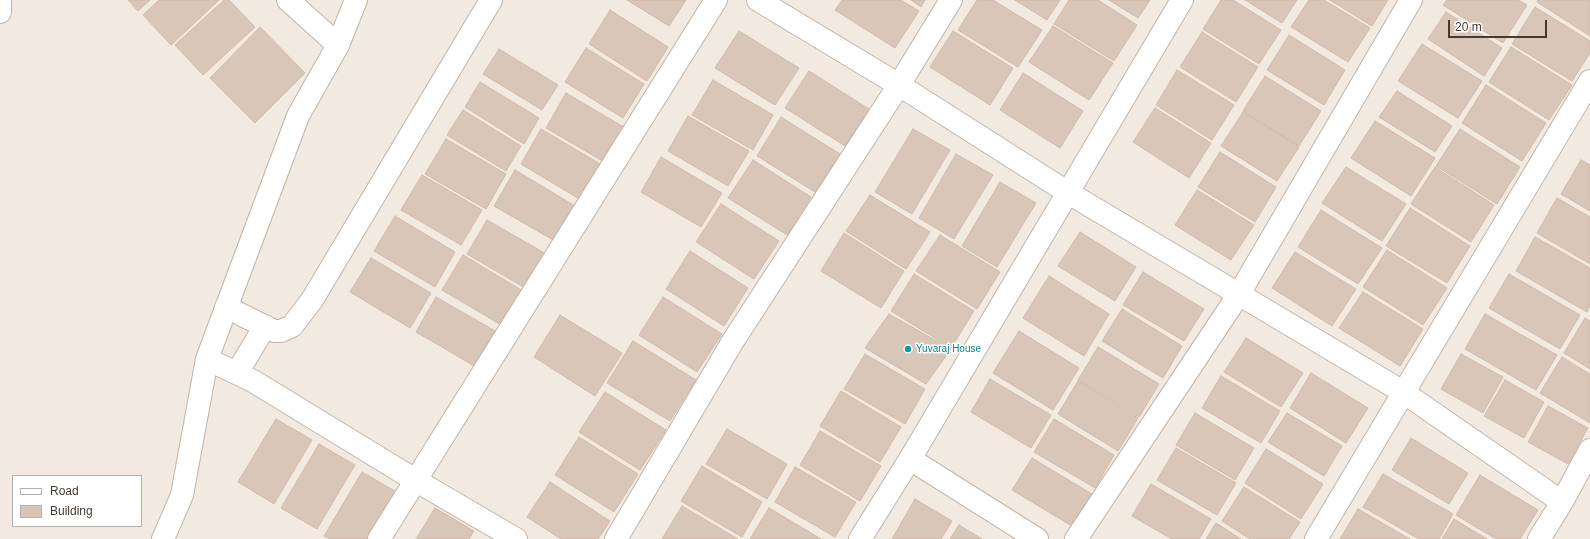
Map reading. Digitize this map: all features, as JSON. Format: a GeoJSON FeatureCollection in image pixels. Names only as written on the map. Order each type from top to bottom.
{"type":"FeatureCollection","features":[{"type":"Feature","properties":{"kind":"street"},"geometry":{"type":"LineString","coordinates":[[0,0],[0,12]]}},
{"type":"Feature","properties":{"kind":"street"},"geometry":{"type":"LineString","coordinates":[[288,0],[338,45]]}},
{"type":"Feature","properties":{"kind":"street"},"geometry":{"type":"LineString","coordinates":[[163,539],[182,495],[207,359],[298,116],[338,45],[356,0]]}},
{"type":"Feature","properties":{"kind":"street"},"geometry":{"type":"LineString","coordinates":[[226,307],[274,331],[281,331],[292,326],[312,300],[491,0]]}},
{"type":"Feature","properties":{"kind":"street"},"geometry":{"type":"LineString","coordinates":[[379,539],[716,0]]}},
{"type":"Feature","properties":{"kind":"street"},"geometry":{"type":"LineString","coordinates":[[758,0],[899,86],[1067,192],[1403,392],[1562,502]]}},
{"type":"Feature","properties":{"kind":"street"},"geometry":{"type":"LineString","coordinates":[[616,539],[733,341],[899,86],[951,0]]}},
{"type":"Feature","properties":{"kind":"street"},"geometry":{"type":"LineString","coordinates":[[860,539],[910,459],[1182,0]]}},
{"type":"Feature","properties":{"kind":"street"},"geometry":{"type":"LineString","coordinates":[[1076,539],[1239,294],[1411,0]]}},
{"type":"Feature","properties":{"kind":"street"},"geometry":{"type":"LineString","coordinates":[[1316,539],[1590,81]]}},
{"type":"Feature","properties":{"kind":"street"},"geometry":{"type":"LineString","coordinates":[[237,373],[265,326]]}},
{"type":"Feature","properties":{"kind":"street"},"geometry":{"type":"LineString","coordinates":[[207,359],[237,373],[516,539]]}},
{"type":"Feature","properties":{"kind":"street"},"geometry":{"type":"LineString","coordinates":[[1539,539],[1562,502],[1590,450]]}},
{"type":"Feature","properties":{"kind":"street"},"geometry":{"type":"LineString","coordinates":[[910,459],[1037,539]]}},
{"type":"Feature","properties":{"kind":"building"},"geometry":{"type":"Polygon","coordinates":[[[128,0],[150,0],[138,11],[128,0]]]}},
{"type":"Feature","properties":{"kind":"building"},"geometry":{"type":"Polygon","coordinates":[[[159,0],[219,0],[171,45],[143,15],[159,0]]]}},
{"type":"Feature","properties":{"kind":"building"},"geometry":{"type":"Polygon","coordinates":[[[224,0],[229,0],[255,27],[203,75],[175,45],[224,0]]]}},
{"type":"Feature","properties":{"kind":"building"},"geometry":{"type":"Polygon","coordinates":[[[627,0],[686,0],[669,26],[627,0]]]}},
{"type":"Feature","properties":{"kind":"building"},"geometry":{"type":"Polygon","coordinates":[[[842,0],[901,0],[919,11],[895,48],[835,10],[842,0]]]}},
{"type":"Feature","properties":{"kind":"building"},"geometry":{"type":"Polygon","coordinates":[[[911,0],[925,0],[921,7],[911,0]]]}},
{"type":"Feature","properties":{"kind":"building"},"geometry":{"type":"Polygon","coordinates":[[[977,0],[993,0],[1042,30],[1018,67],[958,30],[977,0]]]}},
{"type":"Feature","properties":{"kind":"building"},"geometry":{"type":"Polygon","coordinates":[[[1015,0],[1060,0],[1047,20],[1015,0]]]}},
{"type":"Feature","properties":{"kind":"building"},"geometry":{"type":"Polygon","coordinates":[[[1069,0],[1098,0],[1137,25],[1114,61],[1054,24],[1069,0]]]}},
{"type":"Feature","properties":{"kind":"building"},"geometry":{"type":"Polygon","coordinates":[[[1109,0],[1150,0],[1138,18],[1109,0]]]}},
{"type":"Feature","properties":{"kind":"building"},"geometry":{"type":"Polygon","coordinates":[[[1221,0],[1233,0],[1281,30],[1259,64],[1203,29],[1221,0]]]}},
{"type":"Feature","properties":{"kind":"building"},"geometry":{"type":"Polygon","coordinates":[[[1245,0],[1297,0],[1282,23],[1245,0]]]}},
{"type":"Feature","properties":{"kind":"building"},"geometry":{"type":"Polygon","coordinates":[[[1309,0],[1324,0],[1370,28],[1348,62],[1291,27],[1309,0]]]}},
{"type":"Feature","properties":{"kind":"building"},"geometry":{"type":"Polygon","coordinates":[[[1330,0],[1388,0],[1372,26],[1330,0]]]}},
{"type":"Feature","properties":{"kind":"building"},"geometry":{"type":"Polygon","coordinates":[[[1447,0],[1518,0],[1527,5],[1503,43],[1443,5],[1447,0]]]}},
{"type":"Feature","properties":{"kind":"building"},"geometry":{"type":"Polygon","coordinates":[[[1538,0],[1590,0],[1590,36],[1537,2],[1538,0]]]}},
{"type":"Feature","properties":{"kind":"building"},"geometry":{"type":"Polygon","coordinates":[[[1535,7],[1590,41],[1590,53],[1572,81],[1512,44],[1535,7]]]}},
{"type":"Feature","properties":{"kind":"building"},"geometry":{"type":"Polygon","coordinates":[[[610,10],[668,47],[647,81],[589,44],[610,10]]]}},
{"type":"Feature","properties":{"kind":"building"},"geometry":{"type":"Polygon","coordinates":[[[1446,12],[1502,48],[1484,76],[1428,39],[1446,12]]]}},
{"type":"Feature","properties":{"kind":"building"},"geometry":{"type":"Polygon","coordinates":[[[1053,26],[1113,63],[1089,100],[1029,62],[1053,26]]]}},
{"type":"Feature","properties":{"kind":"building"},"geometry":{"type":"Polygon","coordinates":[[[260,27],[305,73],[255,123],[210,78],[260,27]]]}},
{"type":"Feature","properties":{"kind":"building"},"geometry":{"type":"Polygon","coordinates":[[[739,31],[799,68],[775,105],[715,68],[739,31]]]}},
{"type":"Feature","properties":{"kind":"building"},"geometry":{"type":"Polygon","coordinates":[[[953,31],[1013,68],[990,105],[930,67],[953,31]]]}},
{"type":"Feature","properties":{"kind":"building"},"geometry":{"type":"Polygon","coordinates":[[[1202,32],[1258,67],[1236,102],[1180,67],[1202,32]]]}},
{"type":"Feature","properties":{"kind":"building"},"geometry":{"type":"Polygon","coordinates":[[[1289,35],[1345,70],[1324,105],[1267,70],[1289,35]]]}},
{"type":"Feature","properties":{"kind":"building"},"geometry":{"type":"Polygon","coordinates":[[[1422,44],[1482,81],[1458,118],[1398,81],[1422,44]]]}},
{"type":"Feature","properties":{"kind":"building"},"geometry":{"type":"Polygon","coordinates":[[[1511,47],[1572,85],[1549,120],[1489,82],[1511,47]]]}},
{"type":"Feature","properties":{"kind":"building"},"geometry":{"type":"Polygon","coordinates":[[[586,48],[644,84],[623,118],[565,82],[586,48]]]}},
{"type":"Feature","properties":{"kind":"building"},"geometry":{"type":"Polygon","coordinates":[[[499,49],[558,85],[542,110],[483,74],[499,49]]]}},
{"type":"Feature","properties":{"kind":"building"},"geometry":{"type":"Polygon","coordinates":[[[1177,70],[1234,105],[1212,140],[1156,105],[1177,70]]]}},
{"type":"Feature","properties":{"kind":"building"},"geometry":{"type":"Polygon","coordinates":[[[809,71],[869,109],[845,146],[785,108],[809,71]]]}},
{"type":"Feature","properties":{"kind":"building"},"geometry":{"type":"Polygon","coordinates":[[[1023,73],[1083,111],[1060,148],[1000,110],[1023,73]]]}},
{"type":"Feature","properties":{"kind":"building"},"geometry":{"type":"Polygon","coordinates":[[[1265,76],[1321,111],[1299,146],[1243,111],[1265,76]]]}},
{"type":"Feature","properties":{"kind":"building"},"geometry":{"type":"Polygon","coordinates":[[[713,80],[773,115],[753,150],[692,115],[713,80]]]}},
{"type":"Feature","properties":{"kind":"building"},"geometry":{"type":"Polygon","coordinates":[[[480,82],[539,118],[524,144],[465,107],[480,82]]]}},
{"type":"Feature","properties":{"kind":"building"},"geometry":{"type":"Polygon","coordinates":[[[1486,85],[1546,123],[1522,161],[1462,123],[1486,85]]]}},
{"type":"Feature","properties":{"kind":"building"},"geometry":{"type":"Polygon","coordinates":[[[1397,91],[1452,126],[1435,152],[1379,117],[1397,91]]]}},
{"type":"Feature","properties":{"kind":"building"},"geometry":{"type":"Polygon","coordinates":[[[566,93],[627,129],[606,163],[546,128],[566,93]]]}},
{"type":"Feature","properties":{"kind":"building"},"geometry":{"type":"Polygon","coordinates":[[[1155,108],[1211,143],[1189,178],[1133,142],[1155,108]]]}},
{"type":"Feature","properties":{"kind":"building"},"geometry":{"type":"Polygon","coordinates":[[[463,110],[521,146],[506,171],[447,135],[463,110]]]}},
{"type":"Feature","properties":{"kind":"building"},"geometry":{"type":"Polygon","coordinates":[[[1243,112],[1299,147],[1277,181],[1221,146],[1243,112]]]}},
{"type":"Feature","properties":{"kind":"building"},"geometry":{"type":"Polygon","coordinates":[[[688,116],[749,151],[728,186],[668,151],[688,116]]]}},
{"type":"Feature","properties":{"kind":"building"},"geometry":{"type":"Polygon","coordinates":[[[781,117],[840,154],[815,192],[757,156],[781,117]]]}},
{"type":"Feature","properties":{"kind":"building"},"geometry":{"type":"Polygon","coordinates":[[[1375,121],[1435,158],[1411,196],[1351,158],[1375,121]]]}},
{"type":"Feature","properties":{"kind":"building"},"geometry":{"type":"Polygon","coordinates":[[[541,129],[602,165],[581,200],[521,164],[541,129]]]}},
{"type":"Feature","properties":{"kind":"building"},"geometry":{"type":"Polygon","coordinates":[[[913,129],[950,150],[912,214],[875,192],[913,129]]]}},
{"type":"Feature","properties":{"kind":"building"},"geometry":{"type":"Polygon","coordinates":[[[1460,129],[1520,167],[1497,204],[1436,166],[1460,129]]]}},
{"type":"Feature","properties":{"kind":"building"},"geometry":{"type":"Polygon","coordinates":[[[446,139],[506,174],[486,209],[425,174],[446,139]]]}},
{"type":"Feature","properties":{"kind":"building"},"geometry":{"type":"Polygon","coordinates":[[[1220,152],[1276,187],[1255,222],[1198,187],[1220,152]]]}},
{"type":"Feature","properties":{"kind":"building"},"geometry":{"type":"Polygon","coordinates":[[[956,154],[993,175],[954,239],[919,218],[956,154]]]}},
{"type":"Feature","properties":{"kind":"building"},"geometry":{"type":"Polygon","coordinates":[[[661,157],[722,193],[701,227],[641,192],[661,157]]]}},
{"type":"Feature","properties":{"kind":"building"},"geometry":{"type":"Polygon","coordinates":[[[753,160],[811,197],[787,235],[728,198],[753,160]]]}},
{"type":"Feature","properties":{"kind":"building"},"geometry":{"type":"Polygon","coordinates":[[[1581,160],[1590,165],[1590,211],[1561,194],[1581,160]]]}},
{"type":"Feature","properties":{"kind":"building"},"geometry":{"type":"Polygon","coordinates":[[[1346,167],[1406,204],[1382,241],[1322,203],[1346,167]]]}},
{"type":"Feature","properties":{"kind":"building"},"geometry":{"type":"Polygon","coordinates":[[[1435,167],[1494,205],[1471,242],[1411,204],[1435,167]]]}},
{"type":"Feature","properties":{"kind":"building"},"geometry":{"type":"Polygon","coordinates":[[[515,170],[575,206],[555,241],[494,206],[515,170]]]}},
{"type":"Feature","properties":{"kind":"building"},"geometry":{"type":"Polygon","coordinates":[[[422,175],[482,210],[461,245],[401,210],[422,175]]]}},
{"type":"Feature","properties":{"kind":"building"},"geometry":{"type":"Polygon","coordinates":[[[1000,182],[1036,203],[997,267],[962,246],[1000,182]]]}},
{"type":"Feature","properties":{"kind":"building"},"geometry":{"type":"Polygon","coordinates":[[[1197,190],[1254,225],[1231,260],[1175,225],[1197,190]]]}},
{"type":"Feature","properties":{"kind":"building"},"geometry":{"type":"Polygon","coordinates":[[[870,195],[930,232],[906,269],[846,231],[870,195]]]}},
{"type":"Feature","properties":{"kind":"building"},"geometry":{"type":"Polygon","coordinates":[[[1557,198],[1590,217],[1590,264],[1537,233],[1557,198]]]}},
{"type":"Feature","properties":{"kind":"building"},"geometry":{"type":"Polygon","coordinates":[[[721,204],[779,241],[754,279],[696,242],[721,204]]]}},
{"type":"Feature","properties":{"kind":"building"},"geometry":{"type":"Polygon","coordinates":[[[1410,208],[1470,246],[1447,283],[1386,246],[1410,208]]]}},
{"type":"Feature","properties":{"kind":"building"},"geometry":{"type":"Polygon","coordinates":[[[1321,210],[1382,248],[1358,284],[1298,247],[1321,210]]]}},
{"type":"Feature","properties":{"kind":"building"},"geometry":{"type":"Polygon","coordinates":[[[395,216],[455,252],[435,287],[374,251],[395,216]]]}},
{"type":"Feature","properties":{"kind":"building"},"geometry":{"type":"Polygon","coordinates":[[[487,220],[548,255],[527,289],[467,254],[487,220]]]}},
{"type":"Feature","properties":{"kind":"building"},"geometry":{"type":"Polygon","coordinates":[[[1080,232],[1136,267],[1115,301],[1058,266],[1080,232]]]}},
{"type":"Feature","properties":{"kind":"building"},"geometry":{"type":"Polygon","coordinates":[[[844,233],[904,271],[881,308],[821,271],[844,233]]]}},
{"type":"Feature","properties":{"kind":"building"},"geometry":{"type":"Polygon","coordinates":[[[940,235],[1000,272],[977,309],[916,271],[940,235]]]}},
{"type":"Feature","properties":{"kind":"building"},"geometry":{"type":"Polygon","coordinates":[[[1535,237],[1590,268],[1590,306],[1587,312],[1516,271],[1535,237]]]}},
{"type":"Feature","properties":{"kind":"building"},"geometry":{"type":"Polygon","coordinates":[[[1387,250],[1447,288],[1423,325],[1363,287],[1387,250]]]}},
{"type":"Feature","properties":{"kind":"building"},"geometry":{"type":"Polygon","coordinates":[[[690,251],[748,288],[724,326],[666,289],[690,251]]]}},
{"type":"Feature","properties":{"kind":"building"},"geometry":{"type":"Polygon","coordinates":[[[1295,252],[1356,289],[1332,326],[1272,288],[1295,252]]]}},
{"type":"Feature","properties":{"kind":"building"},"geometry":{"type":"Polygon","coordinates":[[[463,255],[523,291],[503,326],[442,290],[463,255]]]}},
{"type":"Feature","properties":{"kind":"building"},"geometry":{"type":"Polygon","coordinates":[[[371,258],[431,293],[410,328],[350,292],[371,258]]]}},
{"type":"Feature","properties":{"kind":"building"},"geometry":{"type":"Polygon","coordinates":[[[1143,272],[1204,309],[1184,341],[1123,305],[1143,272]]]}},
{"type":"Feature","properties":{"kind":"building"},"geometry":{"type":"Polygon","coordinates":[[[914,274],[974,311],[951,348],[891,311],[914,274]]]}},
{"type":"Feature","properties":{"kind":"building"},"geometry":{"type":"Polygon","coordinates":[[[1509,274],[1580,315],[1560,349],[1489,308],[1509,274]]]}},
{"type":"Feature","properties":{"kind":"building"},"geometry":{"type":"Polygon","coordinates":[[[1049,276],[1109,314],[1084,356],[1023,318],[1049,276]]]}},
{"type":"Feature","properties":{"kind":"building"},"geometry":{"type":"Polygon","coordinates":[[[1363,292],[1423,329],[1400,366],[1339,328],[1363,292]]]}},
{"type":"Feature","properties":{"kind":"building"},"geometry":{"type":"Polygon","coordinates":[[[436,297],[497,332],[476,367],[416,332],[436,297]]]}},
{"type":"Feature","properties":{"kind":"building"},"geometry":{"type":"Polygon","coordinates":[[[663,297],[722,334],[697,372],[639,335],[663,297]]]}},
{"type":"Feature","properties":{"kind":"building"},"geometry":{"type":"Polygon","coordinates":[[[1122,309],[1182,346],[1163,378],[1102,341],[1122,309]]]}},
{"type":"Feature","properties":{"kind":"building","name":"Yuvaraj House"},"geometry":{"type":"Polygon","coordinates":[[[889,314],[951,349],[926,384],[865,348],[889,314]]]}},
{"type":"Feature","properties":{"kind":"building"},"geometry":{"type":"Polygon","coordinates":[[[1485,314],[1557,355],[1536,390],[1465,349],[1485,314]]]}},
{"type":"Feature","properties":{"kind":"building"},"geometry":{"type":"Polygon","coordinates":[[[560,315],[622,353],[595,396],[534,357],[560,315]]]}},
{"type":"Feature","properties":{"kind":"building"},"geometry":{"type":"Polygon","coordinates":[[[1585,318],[1590,321],[1590,369],[1564,353],[1585,318]]]}},
{"type":"Feature","properties":{"kind":"building"},"geometry":{"type":"Polygon","coordinates":[[[1019,331],[1079,368],[1053,410],[993,373],[1019,331]]]}},
{"type":"Feature","properties":{"kind":"building"},"geometry":{"type":"Polygon","coordinates":[[[1246,338],[1303,373],[1281,407],[1224,372],[1246,338]]]}},
{"type":"Feature","properties":{"kind":"building"},"geometry":{"type":"Polygon","coordinates":[[[633,341],[696,380],[670,421],[607,383],[633,341]]]}},
{"type":"Feature","properties":{"kind":"building"},"geometry":{"type":"Polygon","coordinates":[[[1098,347],[1159,384],[1139,417],[1078,380],[1098,347]]]}},
{"type":"Feature","properties":{"kind":"building"},"geometry":{"type":"Polygon","coordinates":[[[865,354],[925,389],[905,424],[844,389],[865,354]]]}},
{"type":"Feature","properties":{"kind":"building"},"geometry":{"type":"Polygon","coordinates":[[[1461,354],[1503,377],[1483,413],[1441,389],[1461,354]]]}},
{"type":"Feature","properties":{"kind":"building"},"geometry":{"type":"Polygon","coordinates":[[[1562,357],[1590,374],[1590,423],[1540,393],[1562,357]]]}},
{"type":"Feature","properties":{"kind":"building"},"geometry":{"type":"Polygon","coordinates":[[[1311,373],[1368,408],[1346,443],[1290,408],[1311,373]]]}},
{"type":"Feature","properties":{"kind":"building"},"geometry":{"type":"Polygon","coordinates":[[[1221,376],[1280,411],[1261,443],[1202,408],[1221,376]]]}},
{"type":"Feature","properties":{"kind":"building"},"geometry":{"type":"Polygon","coordinates":[[[990,379],[1051,415],[1031,448],[971,412],[990,379]]]}},
{"type":"Feature","properties":{"kind":"building"},"geometry":{"type":"Polygon","coordinates":[[[1505,380],[1544,402],[1524,438],[1484,416],[1505,380]]]}},
{"type":"Feature","properties":{"kind":"building"},"geometry":{"type":"Polygon","coordinates":[[[1078,381],[1138,418],[1118,451],[1058,414],[1078,381]]]}},
{"type":"Feature","properties":{"kind":"building"},"geometry":{"type":"Polygon","coordinates":[[[841,391],[901,427],[880,462],[820,426],[841,391]]]}},
{"type":"Feature","properties":{"kind":"building"},"geometry":{"type":"Polygon","coordinates":[[[605,392],[666,430],[640,470],[579,432],[605,392]]]}},
{"type":"Feature","properties":{"kind":"building"},"geometry":{"type":"Polygon","coordinates":[[[1548,406],[1588,428],[1568,464],[1528,442],[1548,406]]]}},
{"type":"Feature","properties":{"kind":"building"},"geometry":{"type":"Polygon","coordinates":[[[1195,413],[1254,448],[1235,480],[1176,445],[1195,413]]]}},
{"type":"Feature","properties":{"kind":"building"},"geometry":{"type":"Polygon","coordinates":[[[1287,413],[1342,446],[1324,476],[1268,442],[1287,413]]]}},
{"type":"Feature","properties":{"kind":"building"},"geometry":{"type":"Polygon","coordinates":[[[276,419],[312,440],[274,504],[238,482],[276,419]]]}},
{"type":"Feature","properties":{"kind":"building"},"geometry":{"type":"Polygon","coordinates":[[[1054,419],[1114,455],[1095,488],[1034,452],[1054,419]]]}},
{"type":"Feature","properties":{"kind":"building"},"geometry":{"type":"Polygon","coordinates":[[[727,429],[787,464],[767,499],[706,464],[727,429]]]}},
{"type":"Feature","properties":{"kind":"building"},"geometry":{"type":"Polygon","coordinates":[[[820,431],[881,466],[860,501],[800,465],[820,431]]]}},
{"type":"Feature","properties":{"kind":"building"},"geometry":{"type":"Polygon","coordinates":[[[579,437],[638,474],[614,512],[555,475],[579,437]]]}},
{"type":"Feature","properties":{"kind":"building"},"geometry":{"type":"Polygon","coordinates":[[[1411,438],[1468,473],[1449,504],[1392,470],[1411,438]]]}},
{"type":"Feature","properties":{"kind":"building"},"geometry":{"type":"Polygon","coordinates":[[[319,444],[355,465],[317,529],[281,508],[319,444]]]}},
{"type":"Feature","properties":{"kind":"building"},"geometry":{"type":"Polygon","coordinates":[[[1176,448],[1236,483],[1217,515],[1157,480],[1176,448]]]}},
{"type":"Feature","properties":{"kind":"building"},"geometry":{"type":"Polygon","coordinates":[[[1266,449],[1323,484],[1301,519],[1245,483],[1266,449]]]}},
{"type":"Feature","properties":{"kind":"building"},"geometry":{"type":"Polygon","coordinates":[[[1032,458],[1092,494],[1072,526],[1012,490],[1032,458]]]}},
{"type":"Feature","properties":{"kind":"building"},"geometry":{"type":"Polygon","coordinates":[[[702,466],[762,502],[742,537],[681,501],[702,466]]]}},
{"type":"Feature","properties":{"kind":"building"},"geometry":{"type":"Polygon","coordinates":[[[795,467],[856,502],[835,537],[775,502],[795,467]]]}},
{"type":"Feature","properties":{"kind":"building"},"geometry":{"type":"Polygon","coordinates":[[[362,472],[398,493],[371,539],[330,539],[324,536],[362,472]]]}},
{"type":"Feature","properties":{"kind":"building"},"geometry":{"type":"Polygon","coordinates":[[[1383,474],[1453,514],[1439,539],[1419,539],[1363,507],[1383,474]]]}},
{"type":"Feature","properties":{"kind":"building"},"geometry":{"type":"Polygon","coordinates":[[[1480,475],[1538,510],[1520,539],[1496,539],[1456,515],[1480,475]]]}},
{"type":"Feature","properties":{"kind":"building"},"geometry":{"type":"Polygon","coordinates":[[[550,482],[610,521],[598,539],[561,539],[527,517],[550,482]]]}},
{"type":"Feature","properties":{"kind":"building"},"geometry":{"type":"Polygon","coordinates":[[[1151,484],[1211,519],[1199,539],[1172,539],[1132,516],[1151,484]]]}},
{"type":"Feature","properties":{"kind":"building"},"geometry":{"type":"Polygon","coordinates":[[[1244,487],[1300,522],[1289,539],[1250,539],[1222,521],[1244,487]]]}},
{"type":"Feature","properties":{"kind":"building"},"geometry":{"type":"Polygon","coordinates":[[[915,499],[952,521],[941,539],[892,539],[915,499]]]}},
{"type":"Feature","properties":{"kind":"building"},"geometry":{"type":"Polygon","coordinates":[[[682,506],[738,539],[662,539],[682,506]]]}},
{"type":"Feature","properties":{"kind":"building"},"geometry":{"type":"Polygon","coordinates":[[[435,508],[474,531],[469,539],[416,539],[435,508]]]}},
{"type":"Feature","properties":{"kind":"building"},"geometry":{"type":"Polygon","coordinates":[[[769,508],[821,539],[750,539],[769,508]]]}},
{"type":"Feature","properties":{"kind":"building"},"geometry":{"type":"Polygon","coordinates":[[[1358,509],[1410,539],[1340,539],[1358,509]]]}},
{"type":"Feature","properties":{"kind":"building"},"geometry":{"type":"Polygon","coordinates":[[[1454,519],[1487,539],[1442,539],[1454,519]]]}},
{"type":"Feature","properties":{"kind":"building"},"geometry":{"type":"Polygon","coordinates":[[[1216,523],[1241,539],[1206,539],[1216,523]]]}},
{"type":"Feature","properties":{"kind":"building"},"geometry":{"type":"Polygon","coordinates":[[[959,525],[982,539],[950,539],[959,525]]]}},
{"type":"Feature","properties":{"kind":"place","name":"Yuvaraj House"},"geometry":{"type":"Point","coordinates":[908,349]}}]}
